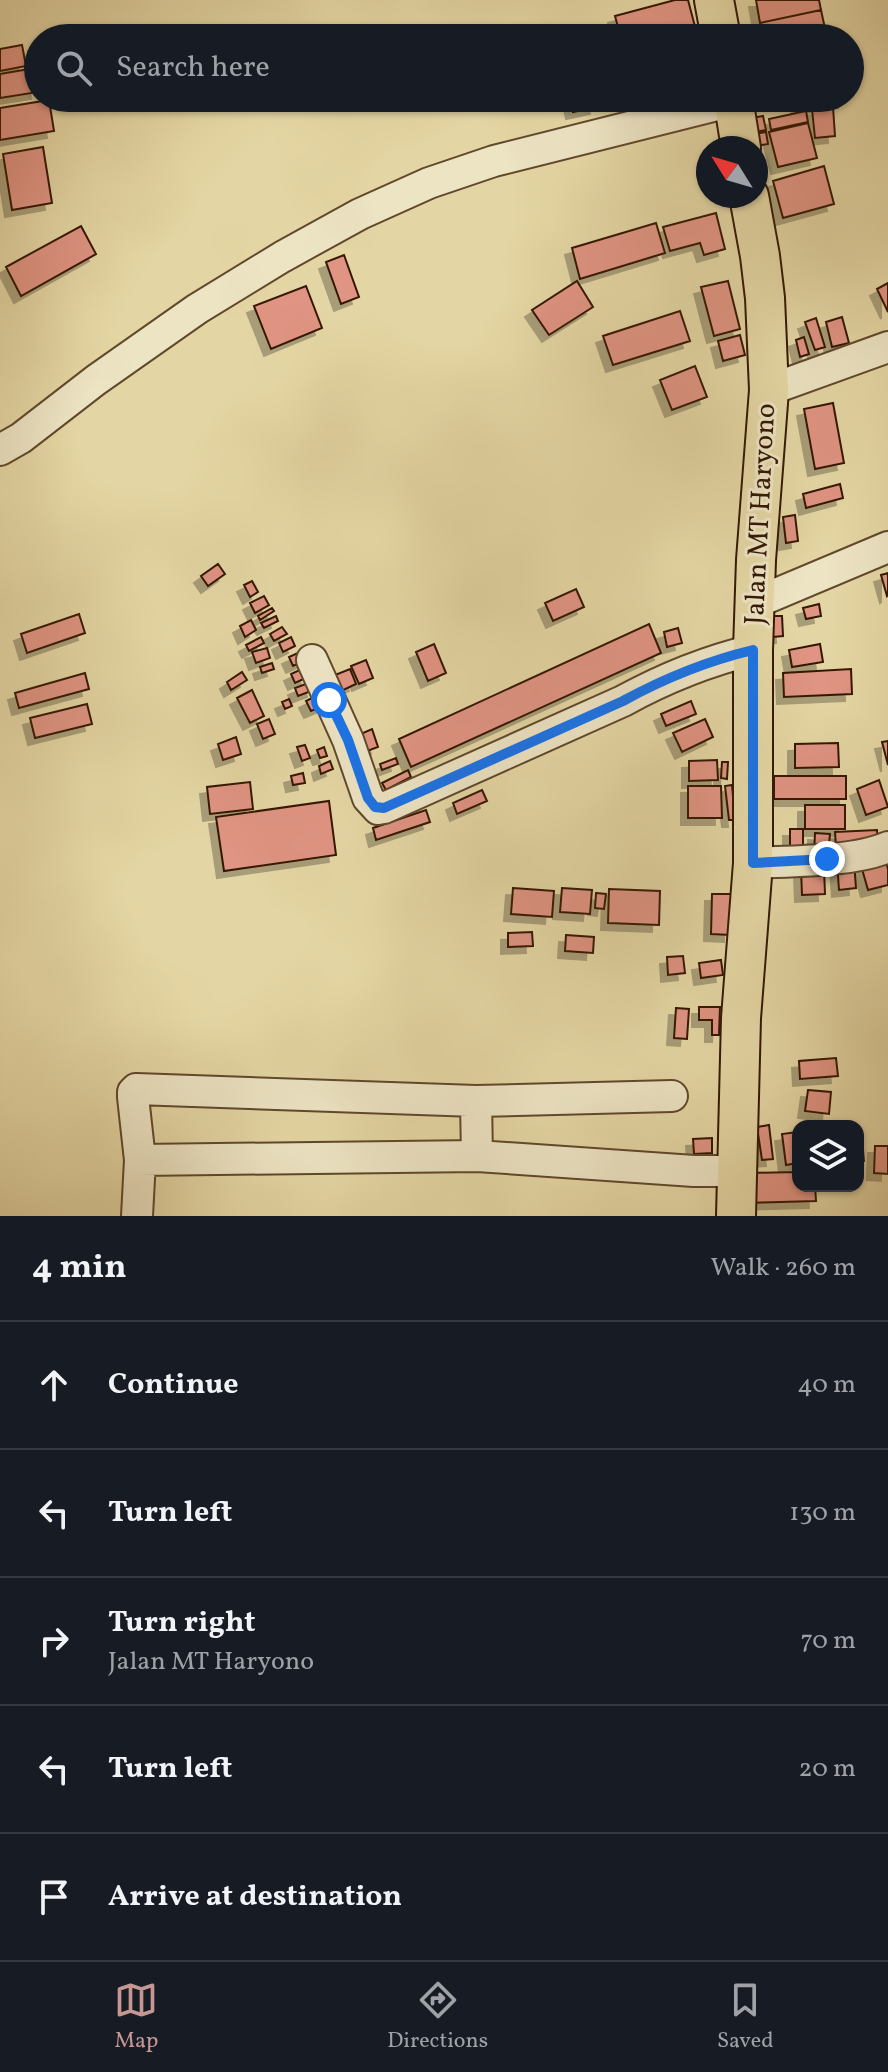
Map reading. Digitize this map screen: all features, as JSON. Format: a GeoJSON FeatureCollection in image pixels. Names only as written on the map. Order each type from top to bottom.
{"type":"FeatureCollection","features":[{"type":"Feature","properties":{"kind":"main road"},"geometry":{"type":"LineString","coordinates":[[714,0],[718,24]]}},
{"type":"Feature","properties":{"kind":"main road"},"geometry":{"type":"LineString","coordinates":[[735,112],[739,136]]}},
{"type":"Feature","properties":{"kind":"main road","name":"Jalan MT Haryono"},"geometry":{"type":"LineString","coordinates":[[736,1216],[741,1018],[753,863],[753,650],[759,507],[769,390],[765,298],[751,208]]}},
{"type":"Feature","properties":{"kind":"street"},"geometry":{"type":"LineString","coordinates":[[0,450],[21,438],[96,380],[197,309],[360,214],[429,183],[494,161],[686,112]]}},
{"type":"Feature","properties":{"kind":"street"},"geometry":{"type":"LineString","coordinates":[[769,390],[888,347]]}},
{"type":"Feature","properties":{"kind":"street"},"geometry":{"type":"LineString","coordinates":[[755,603],[888,547]]}},
{"type":"Feature","properties":{"kind":"street"},"geometry":{"type":"LineString","coordinates":[[312,660],[348,740],[368,798],[378,809],[609,707],[659,681],[717,659],[753,650]]}},
{"type":"Feature","properties":{"kind":"street"},"geometry":{"type":"LineString","coordinates":[[753,863],[827,859],[888,847]]}},
{"type":"Feature","properties":{"kind":"street"},"geometry":{"type":"LineString","coordinates":[[137,1216],[140,1160],[133,1097],[136,1089],[476,1101],[672,1096]]}},
{"type":"Feature","properties":{"kind":"street"},"geometry":{"type":"LineString","coordinates":[[476,1101],[477,1156]]}},
{"type":"Feature","properties":{"kind":"street"},"geometry":{"type":"LineString","coordinates":[[140,1160],[477,1156],[694,1171],[738,1171]]}},
{"type":"Feature","properties":{"kind":"building"},"geometry":{"type":"Polygon","coordinates":[[[675,0],[688,0],[694,24],[617,24],[615,16],[675,0]]]}},
{"type":"Feature","properties":{"kind":"building"},"geometry":{"type":"Polygon","coordinates":[[[756,0],[819,0],[821,10],[760,23],[756,0]]]}},
{"type":"Feature","properties":{"kind":"building"},"geometry":{"type":"Polygon","coordinates":[[[821,10],[824,24],[760,24],[821,10]]]}},
{"type":"Feature","properties":{"kind":"building"},"geometry":{"type":"Polygon","coordinates":[[[22,45],[24,66],[0,71],[0,49],[22,45]]]}},
{"type":"Feature","properties":{"kind":"building"},"geometry":{"type":"Polygon","coordinates":[[[24,70],[24,94],[0,98],[0,74],[24,70]]]}},
{"type":"Feature","properties":{"kind":"building"},"geometry":{"type":"Polygon","coordinates":[[[24,104],[24,112],[51,112],[54,131],[0,140],[0,108],[24,104]]]}},
{"type":"Feature","properties":{"kind":"building"},"geometry":{"type":"Polygon","coordinates":[[[806,112],[808,122],[771,130],[769,119],[806,112]]]}},
{"type":"Feature","properties":{"kind":"building"},"geometry":{"type":"Polygon","coordinates":[[[812,112],[833,112],[835,136],[815,138],[812,112]]]}},
{"type":"Feature","properties":{"kind":"building"},"geometry":{"type":"Polygon","coordinates":[[[763,116],[766,130],[749,133],[746,119],[763,116]]]}},
{"type":"Feature","properties":{"kind":"building"},"geometry":{"type":"Polygon","coordinates":[[[808,123],[817,158],[778,167],[769,132],[808,123]]]}},
{"type":"Feature","properties":{"kind":"building"},"geometry":{"type":"Polygon","coordinates":[[[43,147],[52,203],[12,210],[3,154],[43,147]]]}},
{"type":"Feature","properties":{"kind":"building"},"geometry":{"type":"Polygon","coordinates":[[[824,166],[834,204],[783,218],[773,181],[824,166]]]}},
{"type":"Feature","properties":{"kind":"building"},"geometry":{"type":"Polygon","coordinates":[[[716,213],[725,249],[704,255],[700,243],[670,251],[663,227],[716,213]]]}},
{"type":"Feature","properties":{"kind":"building"},"geometry":{"type":"Polygon","coordinates":[[[656,223],[665,253],[580,279],[572,248],[656,223]]]}},
{"type":"Feature","properties":{"kind":"building"},"geometry":{"type":"Polygon","coordinates":[[[81,226],[96,254],[21,296],[6,267],[81,226]]]}},
{"type":"Feature","properties":{"kind":"building"},"geometry":{"type":"Polygon","coordinates":[[[344,255],[359,297],[341,304],[326,262],[344,255]]]}},
{"type":"Feature","properties":{"kind":"building"},"geometry":{"type":"Polygon","coordinates":[[[577,281],[593,307],[549,335],[532,310],[577,281]]]}},
{"type":"Feature","properties":{"kind":"building"},"geometry":{"type":"Polygon","coordinates":[[[728,281],[740,329],[714,336],[701,287],[728,281]]]}},
{"type":"Feature","properties":{"kind":"building"},"geometry":{"type":"Polygon","coordinates":[[[888,283],[888,312],[877,289],[888,283]]]}},
{"type":"Feature","properties":{"kind":"building"},"geometry":{"type":"Polygon","coordinates":[[[306,286],[322,328],[271,349],[254,306],[306,286]]]}},
{"type":"Feature","properties":{"kind":"building"},"geometry":{"type":"Polygon","coordinates":[[[680,311],[690,341],[613,365],[603,336],[680,311]]]}},
{"type":"Feature","properties":{"kind":"building"},"geometry":{"type":"Polygon","coordinates":[[[842,317],[849,343],[832,347],[826,322],[842,317]]]}},
{"type":"Feature","properties":{"kind":"building"},"geometry":{"type":"Polygon","coordinates":[[[816,318],[825,347],[815,350],[805,322],[816,318]]]}},
{"type":"Feature","properties":{"kind":"building"},"geometry":{"type":"Polygon","coordinates":[[[740,335],[745,355],[723,361],[718,341],[740,335]]]}},
{"type":"Feature","properties":{"kind":"building"},"geometry":{"type":"Polygon","coordinates":[[[804,337],[809,354],[800,357],[796,340],[804,337]]]}},
{"type":"Feature","properties":{"kind":"building"},"geometry":{"type":"Polygon","coordinates":[[[695,366],[707,397],[672,410],[660,380],[695,366]]]}},
{"type":"Feature","properties":{"kind":"building"},"geometry":{"type":"Polygon","coordinates":[[[833,403],[844,463],[815,469],[804,409],[833,403]]]}},
{"type":"Feature","properties":{"kind":"building"},"geometry":{"type":"Polygon","coordinates":[[[840,484],[843,498],[806,508],[803,494],[840,484]]]}},
{"type":"Feature","properties":{"kind":"building"},"geometry":{"type":"Polygon","coordinates":[[[795,515],[798,541],[786,543],[783,517],[795,515]]]}},
{"type":"Feature","properties":{"kind":"building"},"geometry":{"type":"Polygon","coordinates":[[[218,564],[225,574],[208,586],[201,576],[218,564]]]}},
{"type":"Feature","properties":{"kind":"building"},"geometry":{"type":"Polygon","coordinates":[[[888,573],[888,595],[887,596],[881,575],[888,573]]]}},
{"type":"Feature","properties":{"kind":"building"},"geometry":{"type":"Polygon","coordinates":[[[252,581],[258,592],[250,597],[244,585],[252,581]]]}},
{"type":"Feature","properties":{"kind":"building"},"geometry":{"type":"Polygon","coordinates":[[[576,589],[584,607],[553,621],[545,603],[576,589]]]}},
{"type":"Feature","properties":{"kind":"building"},"geometry":{"type":"Polygon","coordinates":[[[264,596],[269,605],[255,613],[250,603],[264,596]]]}},
{"type":"Feature","properties":{"kind":"building"},"geometry":{"type":"Polygon","coordinates":[[[819,604],[821,616],[806,619],[803,608],[819,604]]]}},
{"type":"Feature","properties":{"kind":"building"},"geometry":{"type":"Polygon","coordinates":[[[272,608],[274,611],[260,620],[258,616],[272,608]]]}},
{"type":"Feature","properties":{"kind":"building"},"geometry":{"type":"Polygon","coordinates":[[[79,614],[85,633],[27,653],[21,634],[79,614]]]}},
{"type":"Feature","properties":{"kind":"building"},"geometry":{"type":"Polygon","coordinates":[[[276,616],[278,621],[264,628],[261,623],[276,616]]]}},
{"type":"Feature","properties":{"kind":"building"},"geometry":{"type":"Polygon","coordinates":[[[772,616],[782,616],[783,636],[773,637],[772,616]]]}},
{"type":"Feature","properties":{"kind":"building"},"geometry":{"type":"Polygon","coordinates":[[[251,620],[256,630],[245,637],[240,626],[251,620]]]}},
{"type":"Feature","properties":{"kind":"building"},"geometry":{"type":"Polygon","coordinates":[[[649,624],[661,653],[411,767],[399,739],[649,624]]]}},
{"type":"Feature","properties":{"kind":"building"},"geometry":{"type":"Polygon","coordinates":[[[282,627],[287,634],[274,641],[270,634],[282,627]]]}},
{"type":"Feature","properties":{"kind":"building"},"geometry":{"type":"Polygon","coordinates":[[[678,628],[682,643],[667,647],[664,632],[678,628]]]}},
{"type":"Feature","properties":{"kind":"building"},"geometry":{"type":"Polygon","coordinates":[[[261,637],[264,643],[249,651],[246,645],[261,637]]]}},
{"type":"Feature","properties":{"kind":"building"},"geometry":{"type":"Polygon","coordinates":[[[291,637],[295,646],[283,652],[279,643],[291,637]]]}},
{"type":"Feature","properties":{"kind":"building"},"geometry":{"type":"Polygon","coordinates":[[[434,644],[446,673],[428,681],[416,652],[434,644]]]}},
{"type":"Feature","properties":{"kind":"building"},"geometry":{"type":"Polygon","coordinates":[[[820,644],[823,662],[792,667],[789,650],[820,644]]]}},
{"type":"Feature","properties":{"kind":"building"},"geometry":{"type":"Polygon","coordinates":[[[267,648],[270,658],[256,663],[252,652],[267,648]]]}},
{"type":"Feature","properties":{"kind":"building"},"geometry":{"type":"Polygon","coordinates":[[[300,652],[304,661],[293,666],[289,657],[300,652]]]}},
{"type":"Feature","properties":{"kind":"building"},"geometry":{"type":"Polygon","coordinates":[[[366,660],[373,678],[359,684],[351,666],[366,660]]]}},
{"type":"Feature","properties":{"kind":"building"},"geometry":{"type":"Polygon","coordinates":[[[272,663],[274,669],[262,673],[260,667],[272,663]]]}},
{"type":"Feature","properties":{"kind":"building"},"geometry":{"type":"Polygon","coordinates":[[[304,668],[308,677],[295,683],[291,674],[304,668]]]}},
{"type":"Feature","properties":{"kind":"building"},"geometry":{"type":"Polygon","coordinates":[[[350,669],[356,684],[337,693],[330,677],[350,669]]]}},
{"type":"Feature","properties":{"kind":"building"},"geometry":{"type":"Polygon","coordinates":[[[851,669],[852,694],[784,697],[783,673],[851,669]]]}},
{"type":"Feature","properties":{"kind":"building"},"geometry":{"type":"Polygon","coordinates":[[[242,672],[247,680],[231,690],[227,682],[242,672]]]}},
{"type":"Feature","properties":{"kind":"building"},"geometry":{"type":"Polygon","coordinates":[[[85,673],[89,689],[19,708],[15,693],[85,673]]]}},
{"type":"Feature","properties":{"kind":"building"},"geometry":{"type":"Polygon","coordinates":[[[311,682],[314,690],[298,696],[295,688],[311,682]]]}},
{"type":"Feature","properties":{"kind":"building"},"geometry":{"type":"Polygon","coordinates":[[[252,690],[264,716],[250,723],[237,698],[252,690]]]}},
{"type":"Feature","properties":{"kind":"building"},"geometry":{"type":"Polygon","coordinates":[[[318,695],[323,706],[311,711],[306,701],[318,695]]]}},
{"type":"Feature","properties":{"kind":"building"},"geometry":{"type":"Polygon","coordinates":[[[289,699],[292,706],[285,709],[282,702],[289,699]]]}},
{"type":"Feature","properties":{"kind":"building"},"geometry":{"type":"Polygon","coordinates":[[[691,701],[696,714],[666,726],[661,714],[691,701]]]}},
{"type":"Feature","properties":{"kind":"building"},"geometry":{"type":"Polygon","coordinates":[[[87,704],[92,724],[35,738],[30,718],[87,704]]]}},
{"type":"Feature","properties":{"kind":"building"},"geometry":{"type":"Polygon","coordinates":[[[269,719],[275,734],[263,739],[257,724],[269,719]]]}},
{"type":"Feature","properties":{"kind":"building"},"geometry":{"type":"Polygon","coordinates":[[[705,719],[713,737],[682,752],[673,733],[705,719]]]}},
{"type":"Feature","properties":{"kind":"building"},"geometry":{"type":"Polygon","coordinates":[[[372,729],[378,747],[362,753],[356,736],[372,729]]]}},
{"type":"Feature","properties":{"kind":"building"},"geometry":{"type":"Polygon","coordinates":[[[236,737],[241,754],[223,760],[218,744],[236,737]]]}},
{"type":"Feature","properties":{"kind":"building"},"geometry":{"type":"Polygon","coordinates":[[[888,741],[888,765],[882,742],[888,741]]]}},
{"type":"Feature","properties":{"kind":"building"},"geometry":{"type":"Polygon","coordinates":[[[838,743],[839,767],[795,768],[795,744],[838,743]]]}},
{"type":"Feature","properties":{"kind":"building"},"geometry":{"type":"Polygon","coordinates":[[[305,745],[310,758],[302,761],[297,747],[305,745]]]}},
{"type":"Feature","properties":{"kind":"building"},"geometry":{"type":"Polygon","coordinates":[[[324,747],[327,756],[320,758],[317,750],[324,747]]]}},
{"type":"Feature","properties":{"kind":"building"},"geometry":{"type":"Polygon","coordinates":[[[396,758],[398,764],[382,770],[380,764],[396,758]]]}},
{"type":"Feature","properties":{"kind":"building"},"geometry":{"type":"Polygon","coordinates":[[[717,760],[718,780],[689,781],[689,761],[717,760]]]}},
{"type":"Feature","properties":{"kind":"building"},"geometry":{"type":"Polygon","coordinates":[[[330,761],[333,769],[321,774],[319,766],[330,761]]]}},
{"type":"Feature","properties":{"kind":"building"},"geometry":{"type":"Polygon","coordinates":[[[722,762],[728,762],[727,779],[721,778],[722,762]]]}},
{"type":"Feature","properties":{"kind":"building"},"geometry":{"type":"Polygon","coordinates":[[[408,770],[411,777],[386,790],[382,783],[408,770]]]}},
{"type":"Feature","properties":{"kind":"building"},"geometry":{"type":"Polygon","coordinates":[[[303,773],[305,783],[293,785],[291,776],[303,773]]]}},
{"type":"Feature","properties":{"kind":"building"},"geometry":{"type":"Polygon","coordinates":[[[774,776],[846,776],[846,799],[774,799],[774,776]]]}},
{"type":"Feature","properties":{"kind":"building"},"geometry":{"type":"Polygon","coordinates":[[[879,780],[888,807],[866,815],[857,789],[879,780]]]}},
{"type":"Feature","properties":{"kind":"building"},"geometry":{"type":"Polygon","coordinates":[[[250,782],[253,809],[210,814],[207,787],[250,782]]]}},
{"type":"Feature","properties":{"kind":"building"},"geometry":{"type":"Polygon","coordinates":[[[732,785],[735,820],[729,820],[725,786],[732,785]]]}},
{"type":"Feature","properties":{"kind":"building"},"geometry":{"type":"Polygon","coordinates":[[[688,786],[721,786],[722,818],[688,818],[688,786]]]}},
{"type":"Feature","properties":{"kind":"building"},"geometry":{"type":"Polygon","coordinates":[[[482,790],[487,801],[457,814],[453,803],[482,790]]]}},
{"type":"Feature","properties":{"kind":"building"},"geometry":{"type":"Polygon","coordinates":[[[329,801],[336,855],[224,871],[216,817],[329,801]]]}},
{"type":"Feature","properties":{"kind":"building"},"geometry":{"type":"Polygon","coordinates":[[[805,805],[845,805],[845,829],[805,829],[805,805]]]}},
{"type":"Feature","properties":{"kind":"building"},"geometry":{"type":"Polygon","coordinates":[[[426,810],[430,822],[376,840],[373,828],[426,810]]]}},
{"type":"Feature","properties":{"kind":"building"},"geometry":{"type":"Polygon","coordinates":[[[790,829],[803,829],[803,850],[790,850],[790,829]]]}},
{"type":"Feature","properties":{"kind":"building"},"geometry":{"type":"Polygon","coordinates":[[[877,830],[878,845],[836,847],[835,832],[877,830]]]}},
{"type":"Feature","properties":{"kind":"building"},"geometry":{"type":"Polygon","coordinates":[[[815,833],[830,834],[828,855],[814,854],[815,833]]]}},
{"type":"Feature","properties":{"kind":"building"},"geometry":{"type":"Polygon","coordinates":[[[884,856],[888,885],[868,890],[860,862],[884,856]]]}},
{"type":"Feature","properties":{"kind":"building"},"geometry":{"type":"Polygon","coordinates":[[[854,861],[856,888],[839,890],[837,862],[854,861]]]}},
{"type":"Feature","properties":{"kind":"building"},"geometry":{"type":"Polygon","coordinates":[[[824,868],[825,894],[802,895],[801,869],[824,868]]]}},
{"type":"Feature","properties":{"kind":"building"},"geometry":{"type":"Polygon","coordinates":[[[513,888],[554,891],[552,917],[511,914],[513,888]]]}},
{"type":"Feature","properties":{"kind":"building"},"geometry":{"type":"Polygon","coordinates":[[[562,888],[592,890],[590,914],[560,912],[562,888]]]}},
{"type":"Feature","properties":{"kind":"building"},"geometry":{"type":"Polygon","coordinates":[[[609,889],[660,891],[659,925],[608,923],[609,889]]]}},
{"type":"Feature","properties":{"kind":"building"},"geometry":{"type":"Polygon","coordinates":[[[596,893],[606,894],[604,909],[595,908],[596,893]]]}},
{"type":"Feature","properties":{"kind":"building"},"geometry":{"type":"Polygon","coordinates":[[[712,894],[732,894],[731,935],[711,934],[712,894]]]}},
{"type":"Feature","properties":{"kind":"building"},"geometry":{"type":"Polygon","coordinates":[[[532,932],[533,946],[508,947],[508,933],[532,932]]]}},
{"type":"Feature","properties":{"kind":"building"},"geometry":{"type":"Polygon","coordinates":[[[566,935],[594,937],[593,953],[565,951],[566,935]]]}},
{"type":"Feature","properties":{"kind":"building"},"geometry":{"type":"Polygon","coordinates":[[[683,956],[685,973],[668,975],[667,957],[683,956]]]}},
{"type":"Feature","properties":{"kind":"building"},"geometry":{"type":"Polygon","coordinates":[[[721,960],[723,975],[701,978],[699,963],[721,960]]]}},
{"type":"Feature","properties":{"kind":"building"},"geometry":{"type":"Polygon","coordinates":[[[699,1007],[720,1007],[719,1035],[712,1035],[712,1020],[699,1020],[699,1007]]]}},
{"type":"Feature","properties":{"kind":"building"},"geometry":{"type":"Polygon","coordinates":[[[676,1008],[689,1009],[687,1039],[674,1038],[676,1008]]]}},
{"type":"Feature","properties":{"kind":"building"},"geometry":{"type":"Polygon","coordinates":[[[836,1058],[838,1076],[800,1079],[799,1061],[836,1058]]]}},
{"type":"Feature","properties":{"kind":"building"},"geometry":{"type":"Polygon","coordinates":[[[808,1090],[831,1092],[829,1114],[805,1111],[808,1090]]]}},
{"type":"Feature","properties":{"kind":"building"},"geometry":{"type":"Polygon","coordinates":[[[769,1125],[773,1159],[762,1160],[757,1127],[769,1125]]]}},
{"type":"Feature","properties":{"kind":"building"},"geometry":{"type":"Polygon","coordinates":[[[792,1133],[792,1164],[786,1165],[782,1134],[792,1133]]]}},
{"type":"Feature","properties":{"kind":"building"},"geometry":{"type":"Polygon","coordinates":[[[712,1138],[712,1153],[694,1154],[693,1139],[712,1138]]]}},
{"type":"Feature","properties":{"kind":"building"},"geometry":{"type":"Polygon","coordinates":[[[875,1146],[888,1146],[888,1174],[874,1173],[875,1146]]]}},
{"type":"Feature","properties":{"kind":"building"},"geometry":{"type":"Polygon","coordinates":[[[792,1172],[792,1192],[815,1192],[816,1201],[743,1203],[742,1173],[792,1172]]]}},
{"type":"Feature","properties":{"kind":"route"},"geometry":{"type":"LineString","coordinates":[[329,700],[348,740],[368,798],[378,809],[623,701],[659,681],[717,659],[753,650],[753,863],[827,859]]}}]}
